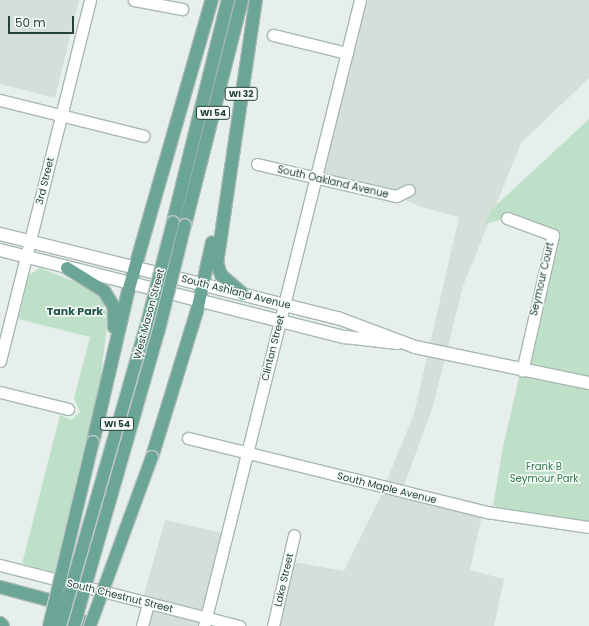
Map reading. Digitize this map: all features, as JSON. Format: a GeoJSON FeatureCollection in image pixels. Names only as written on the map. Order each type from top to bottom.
{"type":"FeatureCollection","features":[{"type":"Feature","properties":{"kind":"main road"},"geometry":{"type":"LineString","coordinates":[[49,626],[130,283],[212,0]]}},
{"type":"Feature","properties":{"kind":"main road","name":"West Mason Street"},"geometry":{"type":"LineString","coordinates":[[60,626],[146,327],[228,0]]}},
{"type":"Feature","properties":{"kind":"main road","name":"West Mason Street"},"geometry":{"type":"LineString","coordinates":[[74,626],[159,330],[242,0]]}},
{"type":"Feature","properties":{"kind":"main road","name":"WI 32"},"geometry":{"type":"LineString","coordinates":[[204,284],[226,189],[256,0]]}},
{"type":"Feature","properties":{"kind":"main road"},"geometry":{"type":"LineString","coordinates":[[226,189],[217,263],[221,275],[244,294]]}},
{"type":"Feature","properties":{"kind":"main road","name":"South Ashland Avenue"},"geometry":{"type":"LineString","coordinates":[[0,234],[285,304],[363,325],[399,342]]}},
{"type":"Feature","properties":{"kind":"main road","name":"South Ashland Avenue"},"geometry":{"type":"LineString","coordinates":[[0,250],[199,301],[360,340],[399,342],[522,371],[589,383]]}},
{"type":"Feature","properties":{"kind":"main road"},"geometry":{"type":"LineString","coordinates":[[67,268],[98,286],[112,301],[114,348]]}},
{"type":"Feature","properties":{"kind":"main road"},"geometry":{"type":"LineString","coordinates":[[0,587],[29,592],[60,604],[89,626],[152,457],[204,284]]}},
{"type":"Feature","properties":{"kind":"street","name":"3rd Street"},"geometry":{"type":"LineString","coordinates":[[0,361],[90,0]]}},
{"type":"Feature","properties":{"kind":"street"},"geometry":{"type":"LineString","coordinates":[[134,0],[182,9]]}},
{"type":"Feature","properties":{"kind":"street","name":"Clinton Street"},"geometry":{"type":"LineString","coordinates":[[205,622],[360,0]]}},
{"type":"Feature","properties":{"kind":"street"},"geometry":{"type":"LineString","coordinates":[[273,35],[347,53]]}},
{"type":"Feature","properties":{"kind":"street"},"geometry":{"type":"LineString","coordinates":[[0,100],[144,136]]}},
{"type":"Feature","properties":{"kind":"street","name":"South Oakland Avenue"},"geometry":{"type":"LineString","coordinates":[[257,164],[396,196],[409,190]]}},
{"type":"Feature","properties":{"kind":"street","name":"Seymour Court"},"geometry":{"type":"LineString","coordinates":[[506,218],[552,235],[522,371]]}},
{"type":"Feature","properties":{"kind":"street"},"geometry":{"type":"LineString","coordinates":[[0,392],[68,409]]}},
{"type":"Feature","properties":{"kind":"street","name":"South Maple Avenue"},"geometry":{"type":"LineString","coordinates":[[188,438],[487,512],[589,527]]}},
{"type":"Feature","properties":{"kind":"street","name":"Lake Street"},"geometry":{"type":"LineString","coordinates":[[273,626],[294,535]]}},
{"type":"Feature","properties":{"kind":"street","name":"South Chestnut Street"},"geometry":{"type":"LineString","coordinates":[[0,565],[148,603],[205,622],[239,626]]}},
{"type":"Feature","properties":{"kind":"street"},"geometry":{"type":"LineString","coordinates":[[142,626],[148,603]]}},
{"type":"Feature","properties":{"kind":"shaded area"},"geometry":{"type":"Polygon","coordinates":[[[0,0],[79,0],[55,98],[0,84],[0,0]]]}},
{"type":"Feature","properties":{"kind":"shaded area"},"geometry":{"type":"Polygon","coordinates":[[[360,0],[589,0],[589,78],[521,143],[463,286],[433,406],[402,491],[483,511],[470,570],[504,579],[494,626],[273,626],[288,561],[344,571],[380,497],[414,414],[459,217],[421,207],[396,196],[315,178],[360,0]]]}},
{"type":"Feature","properties":{"kind":"shaded area"},"geometry":{"type":"Polygon","coordinates":[[[165,520],[227,534],[206,618],[239,626],[142,626],[142,602],[165,520]]]}},
{"type":"Feature","properties":{"kind":"green space","name":"Frank B Seymour Park"},"geometry":{"type":"Polygon","coordinates":[[[589,119],[589,527],[493,506],[503,447],[552,235],[507,218],[485,224],[493,208],[589,119]]]}},
{"type":"Feature","properties":{"kind":"green space"},"geometry":{"type":"Polygon","coordinates":[[[40,268],[98,291],[109,311],[98,398],[57,573],[23,564],[23,560],[60,415],[71,420],[80,412],[74,398],[90,337],[18,319],[29,275],[40,268]]]}},
{"type":"Feature","properties":{"kind":"district","name":"Tank Park"},"geometry":{"type":"Point","coordinates":[75,311]}}]}
